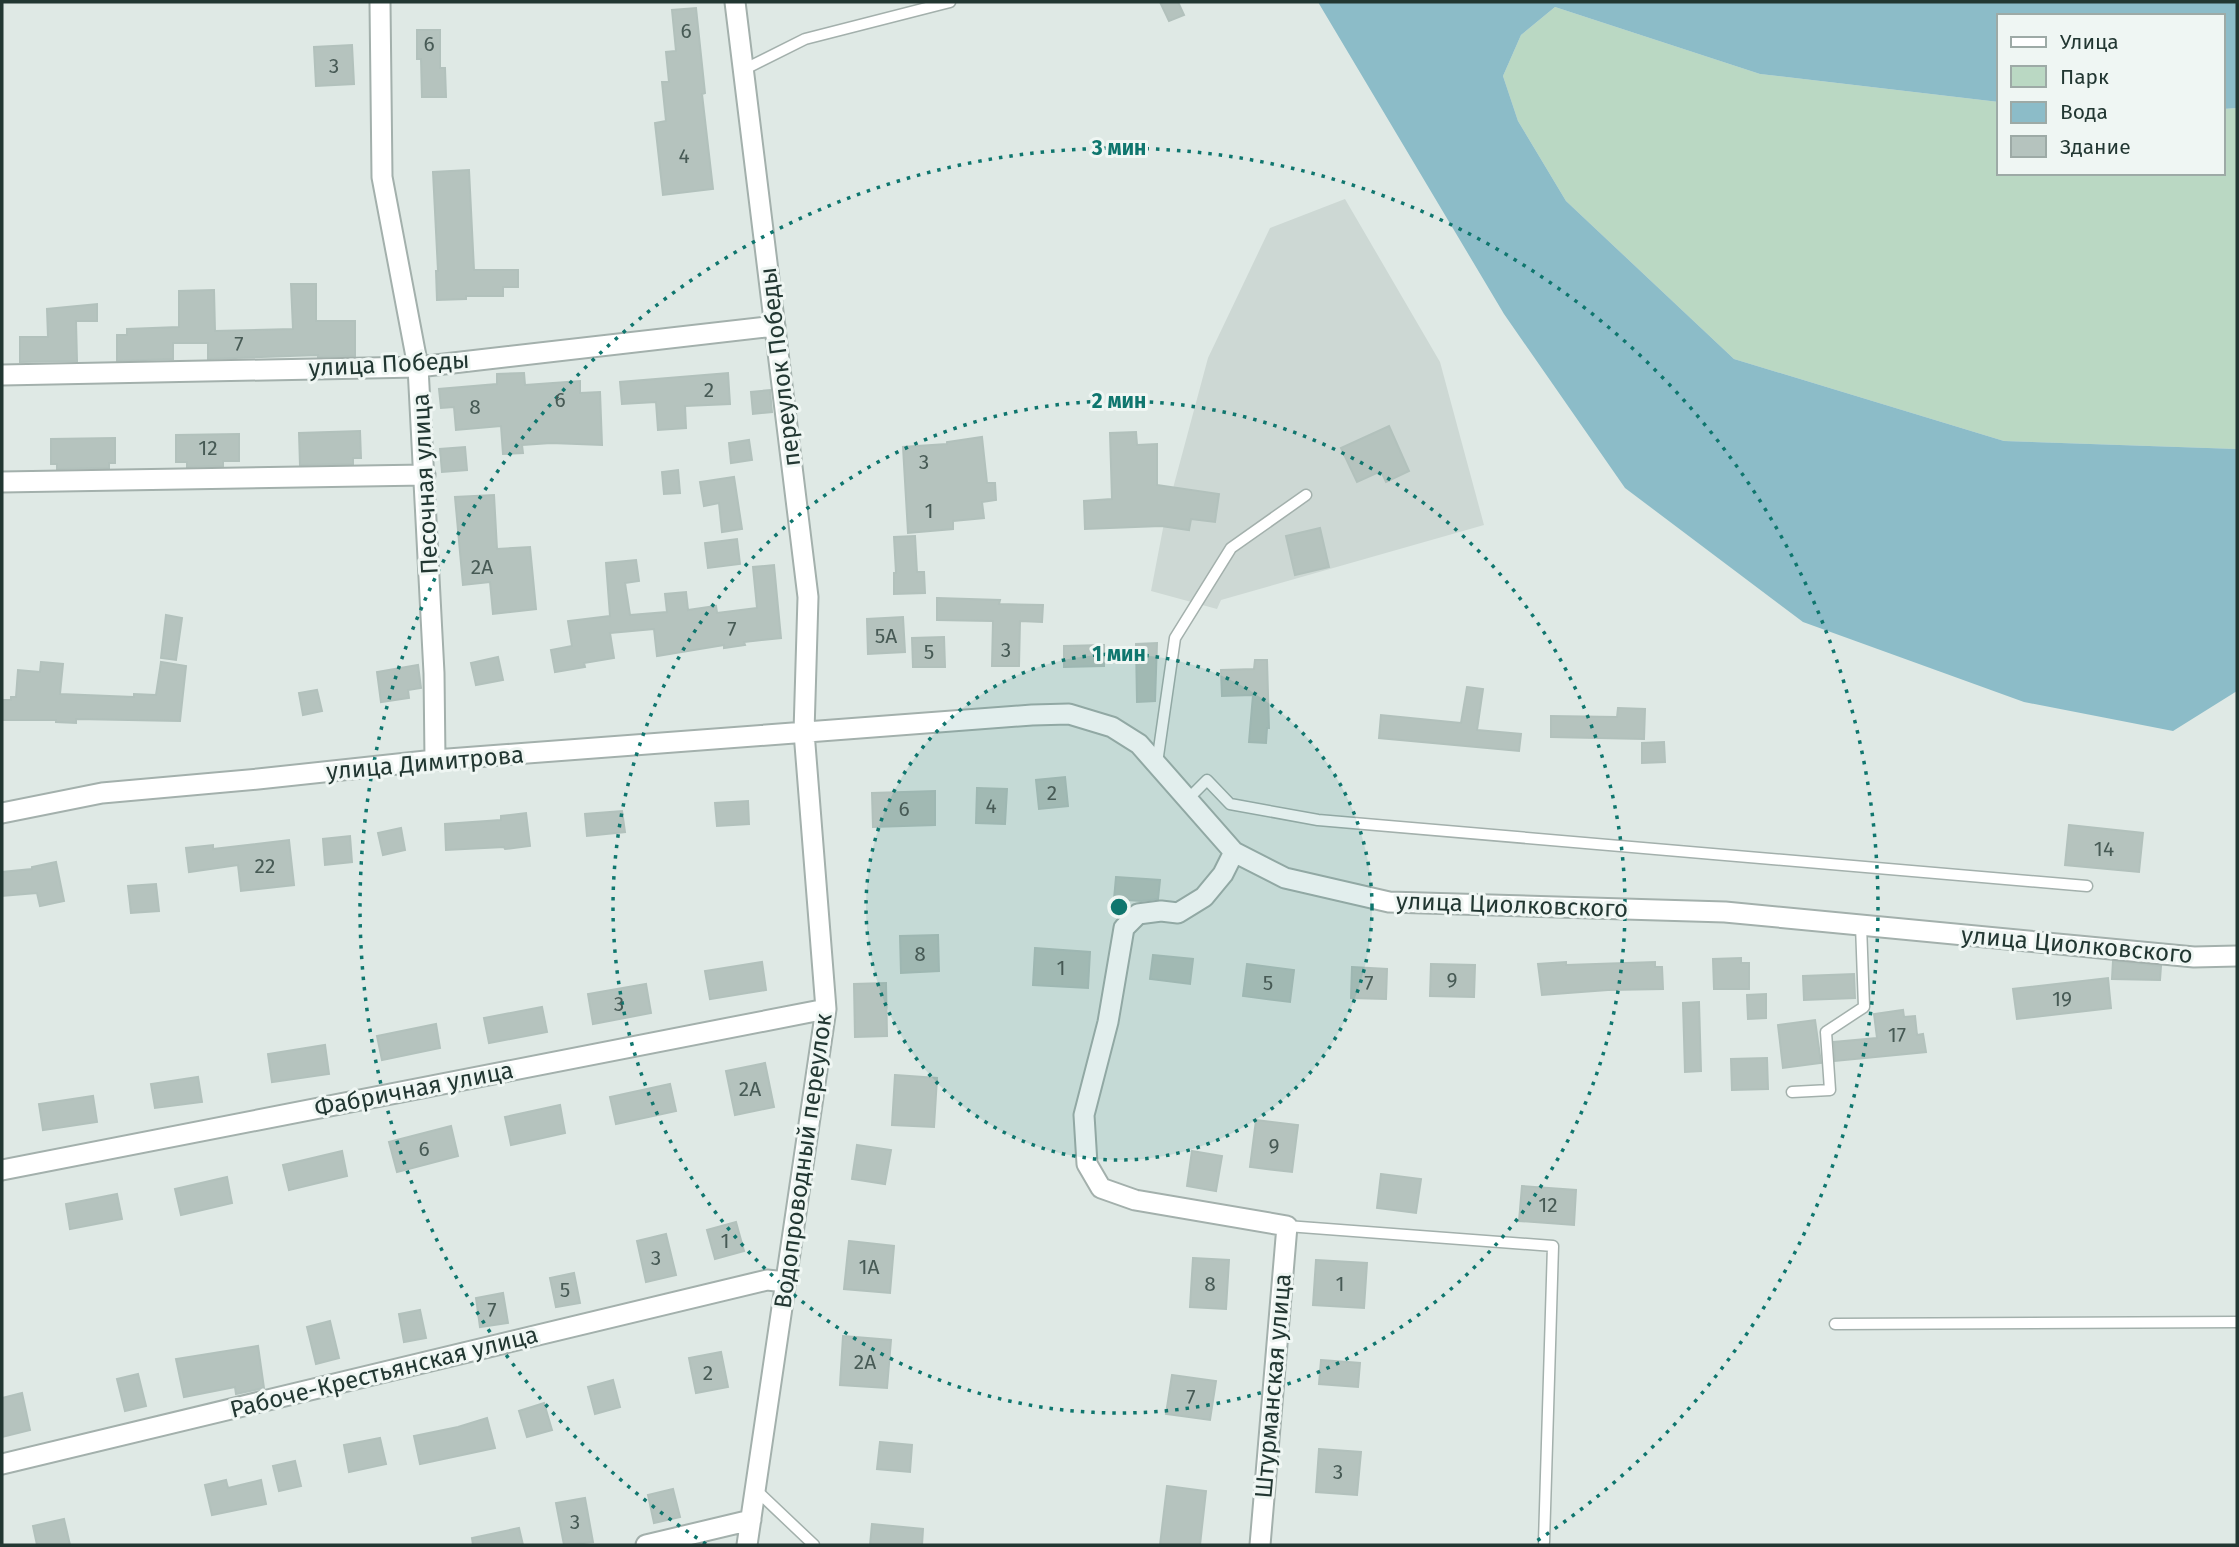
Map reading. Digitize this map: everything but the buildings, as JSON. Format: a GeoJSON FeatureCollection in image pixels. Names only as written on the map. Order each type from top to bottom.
{"type":"FeatureCollection","features":[{"type":"Feature","properties":{"kind":"street","name":"Песочная улица"},"geometry":{"type":"LineString","coordinates":[[380,2],[382,177],[418,367],[434,673],[435,760]]}},
{"type":"Feature","properties":{"kind":"street","name":"переулок Победы"},"geometry":{"type":"LineString","coordinates":[[735,2],[808,597],[804,732]]}},
{"type":"Feature","properties":{"kind":"street","name":"улица Победы"},"geometry":{"type":"LineString","coordinates":[[2,375],[418,367],[775,326]]}},
{"type":"Feature","properties":{"kind":"street"},"geometry":{"type":"LineString","coordinates":[[2,482],[425,475]]}},
{"type":"Feature","properties":{"kind":"street","name":"улица Циолковского"},"geometry":{"type":"LineString","coordinates":[[850,729],[1069,714],[1112,727],[1139,744],[1234,852],[1285,878],[1388,902],[1725,912],[2194,957],[2237,957]]}},
{"type":"Feature","properties":{"kind":"street","name":"улица Димитрова"},"geometry":{"type":"LineString","coordinates":[[2,813],[102,793],[435,760],[850,729]]}},
{"type":"Feature","properties":{"kind":"street","name":"Водопроводный переулок"},"geometry":{"type":"LineString","coordinates":[[747,1545],[756,1490],[777,1281],[826,1009],[804,732]]}},
{"type":"Feature","properties":{"kind":"street"},"geometry":{"type":"LineString","coordinates":[[1234,852],[1223,874],[1204,897],[1178,913],[1161,911],[1138,914],[1124,928],[1108,1022],[1084,1115],[1087,1164],[1101,1188],[1135,1200],[1287,1226]]}},
{"type":"Feature","properties":{"kind":"street","name":"Фабричная улица"},"geometry":{"type":"LineString","coordinates":[[2,1170],[826,1009]]}},
{"type":"Feature","properties":{"kind":"street","name":"Штурманская улица"},"geometry":{"type":"LineString","coordinates":[[1260,1545],[1287,1226]]}},
{"type":"Feature","properties":{"kind":"street","name":"Рабоче-Крестьянская улица"},"geometry":{"type":"LineString","coordinates":[[2,1464],[777,1281]]}},
{"type":"Feature","properties":{"kind":"street"},"geometry":{"type":"LineString","coordinates":[[646,1545],[751,1520]]}},
{"type":"Feature","properties":{"kind":"lane"},"geometry":{"type":"LineString","coordinates":[[743,69],[805,39],[950,2]]}},
{"type":"Feature","properties":{"kind":"lane"},"geometry":{"type":"LineString","coordinates":[[1157,763],[1175,638],[1231,548],[1306,495]]}},
{"type":"Feature","properties":{"kind":"lane"},"geometry":{"type":"LineString","coordinates":[[1188,799],[1207,780],[1230,804],[1318,820],[2087,886]]}},
{"type":"Feature","properties":{"kind":"lane"},"geometry":{"type":"LineString","coordinates":[[1792,1092],[1830,1090],[1826,1032],[1864,1007],[1861,925]]}},
{"type":"Feature","properties":{"kind":"lane"},"geometry":{"type":"LineString","coordinates":[[1287,1226],[1553,1246],[1544,1542]]}},
{"type":"Feature","properties":{"kind":"lane"},"geometry":{"type":"LineString","coordinates":[[1835,1324],[2237,1322]]}},
{"type":"Feature","properties":{"kind":"lane"},"geometry":{"type":"LineString","coordinates":[[756,1490],[814,1545]]}},
{"type":"Feature","properties":{"kind":"shaded area"},"geometry":{"type":"Polygon","coordinates":[[[1345,199],[1440,362],[1484,525],[1221,600],[1217,609],[1151,591],[1165,518],[1208,358],[1270,228],[1345,199]]]}},
{"type":"Feature","properties":{"kind":"green space"},"geometry":{"type":"Polygon","coordinates":[[[1555,7],[1760,74],[1997,102],[1997,175],[2225,175],[2225,109],[2237,108],[2237,449],[2004,441],[1734,359],[1566,201],[1518,121],[1503,76],[1521,35],[1555,7]]]}},
{"type":"Feature","properties":{"kind":"water"},"geometry":{"type":"Polygon","coordinates":[[[1318,2],[2237,2],[2237,108],[2225,109],[2225,14],[1997,14],[1997,102],[1760,74],[1555,7],[1521,35],[1503,76],[1518,121],[1566,201],[1734,359],[2004,441],[2237,449],[2237,691],[2173,731],[2024,702],[1803,622],[1625,488],[1504,314],[1318,2]]]}}]}
